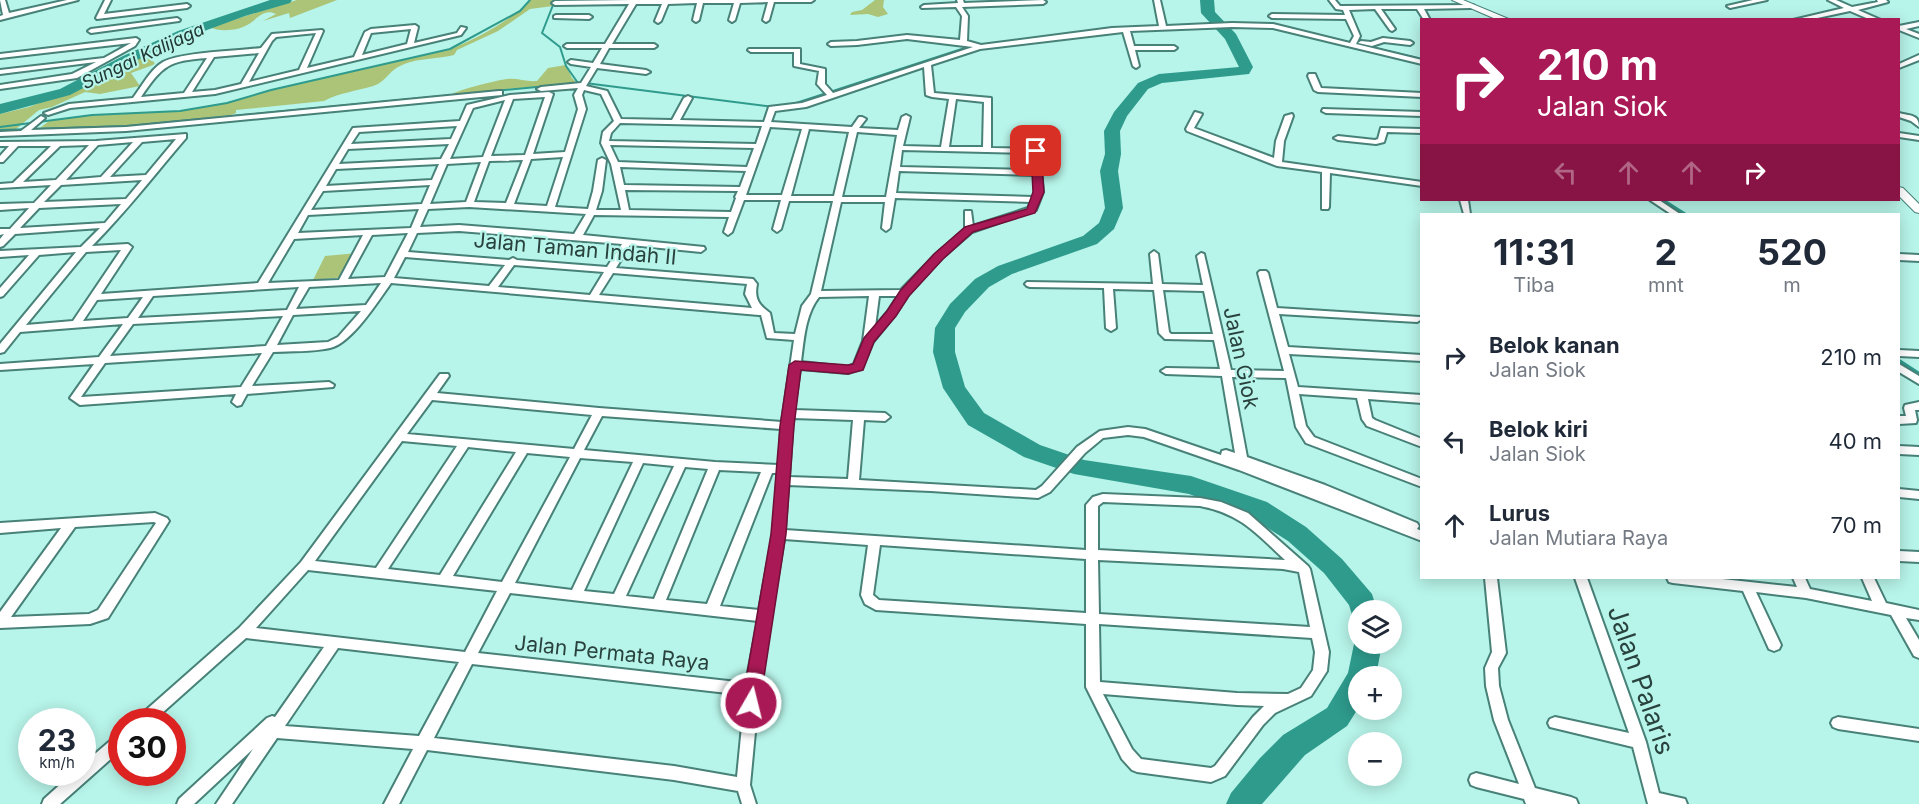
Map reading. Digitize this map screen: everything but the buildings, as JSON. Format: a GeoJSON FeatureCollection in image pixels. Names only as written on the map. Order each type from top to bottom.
{"type":"FeatureCollection","features":[{"type":"Feature","properties":{"kind":"street"},"geometry":{"type":"LineString","coordinates":[[2,0],[3,17],[49,3],[75,0]]}},
{"type":"Feature","properties":{"kind":"street"},"geometry":{"type":"LineString","coordinates":[[82,45],[108,0]]}},
{"type":"Feature","properties":{"kind":"street"},"geometry":{"type":"LineString","coordinates":[[555,3],[811,0]]}},
{"type":"Feature","properties":{"kind":"street"},"geometry":{"type":"LineString","coordinates":[[1157,0],[1163,29]]}},
{"type":"Feature","properties":{"kind":"street"},"geometry":{"type":"LineString","coordinates":[[1332,0],[1337,7],[1344,8],[1420,8],[1470,3]]}},
{"type":"Feature","properties":{"kind":"street"},"geometry":{"type":"LineString","coordinates":[[1456,0],[1470,3],[1503,18]]}},
{"type":"Feature","properties":{"kind":"street"},"geometry":{"type":"LineString","coordinates":[[1731,6],[1764,0]]}},
{"type":"Feature","properties":{"kind":"street"},"geometry":{"type":"LineString","coordinates":[[1831,0],[1873,18]]}},
{"type":"Feature","properties":{"kind":"street"},"geometry":{"type":"LineString","coordinates":[[1806,18],[1895,0]]}},
{"type":"Feature","properties":{"kind":"street"},"geometry":{"type":"LineString","coordinates":[[550,209],[582,109],[578,95],[634,1]]}},
{"type":"Feature","properties":{"kind":"street"},"geometry":{"type":"LineString","coordinates":[[658,21],[666,2]]}},
{"type":"Feature","properties":{"kind":"street"},"geometry":{"type":"LineString","coordinates":[[696,20],[700,2]]}},
{"type":"Feature","properties":{"kind":"street"},"geometry":{"type":"LineString","coordinates":[[732,20],[737,2]]}},
{"type":"Feature","properties":{"kind":"street"},"geometry":{"type":"LineString","coordinates":[[766,20],[771,2]]}},
{"type":"Feature","properties":{"kind":"street"},"geometry":{"type":"LineString","coordinates":[[924,7],[1043,2]]}},
{"type":"Feature","properties":{"kind":"street"},"geometry":{"type":"LineString","coordinates":[[556,17],[587,20],[599,3]]}},
{"type":"Feature","properties":{"kind":"street"},"geometry":{"type":"LineString","coordinates":[[960,4],[965,16],[963,39]]}},
{"type":"Feature","properties":{"kind":"street"},"geometry":{"type":"LineString","coordinates":[[100,16],[187,6]]}},
{"type":"Feature","properties":{"kind":"street"},"geometry":{"type":"LineString","coordinates":[[1344,8],[1356,32],[1353,43]]}},
{"type":"Feature","properties":{"kind":"street"},"geometry":{"type":"LineString","coordinates":[[1377,8],[1392,29]]}},
{"type":"Feature","properties":{"kind":"street"},"geometry":{"type":"LineString","coordinates":[[1420,8],[1426,18]]}},
{"type":"Feature","properties":{"kind":"street"},"geometry":{"type":"LineString","coordinates":[[1272,16],[1347,17]]}},
{"type":"Feature","properties":{"kind":"street"},"geometry":{"type":"LineString","coordinates":[[91,31],[177,20]]}},
{"type":"Feature","properties":{"kind":"street"},"geometry":{"type":"LineString","coordinates":[[1900,28],[1919,24]]}},
{"type":"Feature","properties":{"kind":"street"},"geometry":{"type":"LineString","coordinates":[[728,232],[740,193],[772,109],[803,105],[830,94],[979,47],[1127,32],[1232,25],[1273,27],[1353,43],[1420,61]]}},
{"type":"Feature","properties":{"kind":"street"},"geometry":{"type":"LineString","coordinates":[[357,58],[368,32],[373,30],[415,27],[410,46]]}},
{"type":"Feature","properties":{"kind":"street"},"geometry":{"type":"LineString","coordinates":[[24,132],[42,117],[62,107],[186,95],[211,95],[244,85],[459,34],[463,28]]}},
{"type":"Feature","properties":{"kind":"street"},"geometry":{"type":"LineString","coordinates":[[1900,28],[1919,36]]}},
{"type":"Feature","properties":{"kind":"street"},"geometry":{"type":"LineString","coordinates":[[244,85],[274,35],[320,31],[302,72]]}},
{"type":"Feature","properties":{"kind":"street"},"geometry":{"type":"LineString","coordinates":[[1127,32],[1136,66]]}},
{"type":"Feature","properties":{"kind":"street"},"geometry":{"type":"LineString","coordinates":[[947,35],[963,39],[979,47]]}},
{"type":"Feature","properties":{"kind":"street"},"geometry":{"type":"LineString","coordinates":[[831,44],[889,40],[898,37],[963,39]]}},
{"type":"Feature","properties":{"kind":"street"},"geometry":{"type":"LineString","coordinates":[[0,87],[74,76],[133,45],[136,40],[1,52]]}},
{"type":"Feature","properties":{"kind":"street"},"geometry":{"type":"LineString","coordinates":[[1353,43],[1372,44],[1381,40],[1410,43]]}},
{"type":"Feature","properties":{"kind":"street"},"geometry":{"type":"LineString","coordinates":[[567,46],[654,46]]}},
{"type":"Feature","properties":{"kind":"street"},"geometry":{"type":"LineString","coordinates":[[1131,48],[1174,48]]}},
{"type":"Feature","properties":{"kind":"street"},"geometry":{"type":"LineString","coordinates":[[135,100],[158,68],[174,59],[264,50]]}},
{"type":"Feature","properties":{"kind":"street"},"geometry":{"type":"LineString","coordinates":[[751,50],[798,50],[796,65],[823,70],[821,84],[830,94]]}},
{"type":"Feature","properties":{"kind":"street"},"geometry":{"type":"LineString","coordinates":[[186,95],[212,55]]}},
{"type":"Feature","properties":{"kind":"street"},"geometry":{"type":"LineString","coordinates":[[1900,66],[1919,57]]}},
{"type":"Feature","properties":{"kind":"street"},"geometry":{"type":"LineString","coordinates":[[0,72],[107,58]]}},
{"type":"Feature","properties":{"kind":"street"},"geometry":{"type":"LineString","coordinates":[[571,62],[646,72]]}},
{"type":"Feature","properties":{"kind":"street"},"geometry":{"type":"LineString","coordinates":[[927,63],[929,93],[934,96],[988,100],[987,149]]}},
{"type":"Feature","properties":{"kind":"street"},"geometry":{"type":"LineString","coordinates":[[1312,76],[1317,89],[1334,92],[1420,95]]}},
{"type":"Feature","properties":{"kind":"street"},"geometry":{"type":"LineString","coordinates":[[1331,81],[1334,92]]}},
{"type":"Feature","properties":{"kind":"street"},"geometry":{"type":"LineString","coordinates":[[12,94],[19,84]]}},
{"type":"Feature","properties":{"kind":"street"},"geometry":{"type":"LineString","coordinates":[[0,367],[269,351],[335,344],[369,308],[403,254],[461,123],[471,106],[583,85],[604,93],[618,121]]}},
{"type":"Feature","properties":{"kind":"street"},"geometry":{"type":"LineString","coordinates":[[0,134],[126,129],[549,91]]}},
{"type":"Feature","properties":{"kind":"street"},"geometry":{"type":"LineString","coordinates":[[508,206],[528,157],[549,91]]}},
{"type":"Feature","properties":{"kind":"street"},"geometry":{"type":"LineString","coordinates":[[469,204],[510,97]]}},
{"type":"Feature","properties":{"kind":"street"},"geometry":{"type":"LineString","coordinates":[[945,148],[952,97]]}},
{"type":"Feature","properties":{"kind":"street"},"geometry":{"type":"LineString","coordinates":[[675,122],[688,98]]}},
{"type":"Feature","properties":{"kind":"street"},"geometry":{"type":"LineString","coordinates":[[1326,111],[1420,114]]}},
{"type":"Feature","properties":{"kind":"street"},"geometry":{"type":"LineString","coordinates":[[1198,114],[1190,127],[1192,131],[1281,165],[1326,173],[1420,184]]}},
{"type":"Feature","properties":{"kind":"street"},"geometry":{"type":"LineString","coordinates":[[1900,115],[1914,119],[1919,125]]}},
{"type":"Feature","properties":{"kind":"street"},"geometry":{"type":"LineString","coordinates":[[1277,162],[1280,141],[1288,116]]}},
{"type":"Feature","properties":{"kind":"street"},"geometry":{"type":"LineString","coordinates":[[886,228],[901,133],[906,117]]}},
{"type":"Feature","properties":{"kind":"street"},"geometry":{"type":"LineString","coordinates":[[749,804],[743,785],[752,690],[779,534],[787,426],[799,337],[807,306],[816,294],[827,237],[854,131],[862,119]]}},
{"type":"Feature","properties":{"kind":"street"},"geometry":{"type":"LineString","coordinates":[[626,214],[615,165],[605,143],[607,132],[618,121],[765,124],[901,133]]}},
{"type":"Feature","properties":{"kind":"street"},"geometry":{"type":"LineString","coordinates":[[261,286],[356,130],[461,123]]}},
{"type":"Feature","properties":{"kind":"street"},"geometry":{"type":"LineString","coordinates":[[777,229],[806,127]]}},
{"type":"Feature","properties":{"kind":"street"},"geometry":{"type":"LineString","coordinates":[[1338,138],[1376,142],[1382,139],[1384,130],[1420,131]]}},
{"type":"Feature","properties":{"kind":"street"},"geometry":{"type":"LineString","coordinates":[[1900,135],[1919,138]]}},
{"type":"Feature","properties":{"kind":"street"},"geometry":{"type":"LineString","coordinates":[[0,144],[96,143],[183,136],[108,225],[84,249],[0,350]]}},
{"type":"Feature","properties":{"kind":"street"},"geometry":{"type":"LineString","coordinates":[[103,180],[139,140]]}},
{"type":"Feature","properties":{"kind":"street"},"geometry":{"type":"LineString","coordinates":[[346,147],[453,141]]}},
{"type":"Feature","properties":{"kind":"street"},"geometry":{"type":"LineString","coordinates":[[0,160],[17,143]]}},
{"type":"Feature","properties":{"kind":"street"},"geometry":{"type":"LineString","coordinates":[[15,185],[58,143]]}},
{"type":"Feature","properties":{"kind":"street"},"geometry":{"type":"LineString","coordinates":[[0,244],[96,143]]}},
{"type":"Feature","properties":{"kind":"street"},"geometry":{"type":"LineString","coordinates":[[605,143],[759,146]]}},
{"type":"Feature","properties":{"kind":"street"},"geometry":{"type":"LineString","coordinates":[[868,341],[892,313],[904,293],[939,256],[969,230],[1030,212],[1039,192],[1036,151],[899,148]]}},
{"type":"Feature","properties":{"kind":"street"},"geometry":{"type":"LineString","coordinates":[[334,167],[568,154]]}},
{"type":"Feature","properties":{"kind":"street"},"geometry":{"type":"LineString","coordinates":[[577,237],[592,212],[599,186],[602,160]]}},
{"type":"Feature","properties":{"kind":"street"},"geometry":{"type":"LineString","coordinates":[[615,165],[749,169]]}},
{"type":"Feature","properties":{"kind":"street"},"geometry":{"type":"LineString","coordinates":[[897,169],[1036,173]]}},
{"type":"Feature","properties":{"kind":"street"},"geometry":{"type":"LineString","coordinates":[[1325,207],[1326,173]]}},
{"type":"Feature","properties":{"kind":"street"},"geometry":{"type":"LineString","coordinates":[[0,186],[149,177]]}},
{"type":"Feature","properties":{"kind":"street"},"geometry":{"type":"LineString","coordinates":[[321,189],[435,182]]}},
{"type":"Feature","properties":{"kind":"street"},"geometry":{"type":"LineString","coordinates":[[620,187],[740,193],[785,198],[891,197],[1036,200]]}},
{"type":"Feature","properties":{"kind":"street"},"geometry":{"type":"LineString","coordinates":[[1900,191],[1919,210]]}},
{"type":"Feature","properties":{"kind":"street"},"geometry":{"type":"LineString","coordinates":[[0,207],[129,201]]}},
{"type":"Feature","properties":{"kind":"street"},"geometry":{"type":"LineString","coordinates":[[1656,201],[1674,213]]}},
{"type":"Feature","properties":{"kind":"street"},"geometry":{"type":"LineString","coordinates":[[306,213],[469,204],[626,214],[733,215]]}},
{"type":"Feature","properties":{"kind":"street"},"geometry":{"type":"LineString","coordinates":[[968,213],[969,230]]}},
{"type":"Feature","properties":{"kind":"street"},"geometry":{"type":"LineString","coordinates":[[0,232],[108,225]]}},
{"type":"Feature","properties":{"kind":"street"},"geometry":{"type":"LineString","coordinates":[[292,236],[459,228],[701,249]]}},
{"type":"Feature","properties":{"kind":"street"},"geometry":{"type":"LineString","coordinates":[[342,282],[369,232]]}},
{"type":"Feature","properties":{"kind":"street"},"geometry":{"type":"LineString","coordinates":[[593,297],[627,243]]}},
{"type":"Feature","properties":{"kind":"street"},"geometry":{"type":"LineString","coordinates":[[0,254],[128,248],[76,324]]}},
{"type":"Feature","properties":{"kind":"street"},"geometry":{"type":"LineString","coordinates":[[0,294],[36,252]]}},
{"type":"Feature","properties":{"kind":"street","name":"Jalan Taman Indah II"},"geometry":{"type":"LineString","coordinates":[[403,254],[744,281],[752,284],[750,294],[759,312]]}},
{"type":"Feature","properties":{"kind":"street"},"geometry":{"type":"LineString","coordinates":[[1154,254],[1164,333],[1168,337],[1218,338]]}},
{"type":"Feature","properties":{"kind":"street","name":"Jalan Giok"},"geometry":{"type":"LineString","coordinates":[[1201,256],[1243,463]]}},
{"type":"Feature","properties":{"kind":"street"},"geometry":{"type":"LineString","coordinates":[[1900,257],[1919,258]]}},
{"type":"Feature","properties":{"kind":"street"},"geometry":{"type":"LineString","coordinates":[[492,288],[513,261]]}},
{"type":"Feature","properties":{"kind":"street"},"geometry":{"type":"LineString","coordinates":[[1263,273],[1295,390],[1301,427],[1310,441],[1420,482]]}},
{"type":"Feature","properties":{"kind":"street"},"geometry":{"type":"LineString","coordinates":[[94,297],[388,280],[759,312],[765,313],[771,336],[799,337]]}},
{"type":"Feature","properties":{"kind":"street"},"geometry":{"type":"LineString","coordinates":[[237,402],[269,351],[306,283]]}},
{"type":"Feature","properties":{"kind":"street"},"geometry":{"type":"LineString","coordinates":[[1030,284],[1207,288]]}},
{"type":"Feature","properties":{"kind":"street"},"geometry":{"type":"LineString","coordinates":[[1108,286],[1111,328]]}},
{"type":"Feature","properties":{"kind":"street"},"geometry":{"type":"LineString","coordinates":[[816,294],[904,293]]}},
{"type":"Feature","properties":{"kind":"street"},"geometry":{"type":"LineString","coordinates":[[150,294],[99,362],[75,399],[80,401],[329,385]]}},
{"type":"Feature","properties":{"kind":"street"},"geometry":{"type":"LineString","coordinates":[[795,365],[852,369],[858,366],[868,341],[874,295]]}},
{"type":"Feature","properties":{"kind":"street"},"geometry":{"type":"LineString","coordinates":[[18,330],[76,324],[369,308]]}},
{"type":"Feature","properties":{"kind":"street"},"geometry":{"type":"LineString","coordinates":[[1274,311],[1417,319]]}},
{"type":"Feature","properties":{"kind":"street"},"geometry":{"type":"LineString","coordinates":[[1284,350],[1420,358]]}},
{"type":"Feature","properties":{"kind":"street"},"geometry":{"type":"LineString","coordinates":[[1900,353],[1919,354]]}},
{"type":"Feature","properties":{"kind":"street"},"geometry":{"type":"LineString","coordinates":[[1900,368],[1915,378]]}},
{"type":"Feature","properties":{"kind":"street"},"geometry":{"type":"LineString","coordinates":[[1166,371],[1290,375]]}},
{"type":"Feature","properties":{"kind":"street"},"geometry":{"type":"LineString","coordinates":[[158,708],[244,632],[305,565],[444,376]]}},
{"type":"Feature","properties":{"kind":"street"},"geometry":{"type":"LineString","coordinates":[[1900,377],[1915,378]]}},
{"type":"Feature","properties":{"kind":"street"},"geometry":{"type":"LineString","coordinates":[[1295,390],[1420,399]]}},
{"type":"Feature","properties":{"kind":"street"},"geometry":{"type":"LineString","coordinates":[[430,396],[787,426]]}},
{"type":"Feature","properties":{"kind":"street"},"geometry":{"type":"LineString","coordinates":[[1362,396],[1367,419],[1371,423],[1420,442]]}},
{"type":"Feature","properties":{"kind":"street"},"geometry":{"type":"LineString","coordinates":[[1900,420],[1911,420],[1909,408],[1919,406]]}},
{"type":"Feature","properties":{"kind":"street"},"geometry":{"type":"LineString","coordinates":[[391,804],[599,412]]}},
{"type":"Feature","properties":{"kind":"street"},"geometry":{"type":"LineString","coordinates":[[790,414],[885,417]]}},
{"type":"Feature","properties":{"kind":"street"},"geometry":{"type":"LineString","coordinates":[[852,483],[859,416]]}},
{"type":"Feature","properties":{"kind":"street"},"geometry":{"type":"LineString","coordinates":[[400,437],[767,470],[783,475],[852,483],[1038,494],[1046,489],[1081,450],[1100,435],[1128,431],[1145,433],[1216,458],[1219,452],[1390,520],[1420,529]]}},
{"type":"Feature","properties":{"kind":"street"},"geometry":{"type":"LineString","coordinates":[[379,573],[465,443]]}},
{"type":"Feature","properties":{"kind":"street"},"geometry":{"type":"LineString","coordinates":[[444,580],[524,448]]}},
{"type":"Feature","properties":{"kind":"street"},"geometry":{"type":"LineString","coordinates":[[1900,450],[1919,451]]}},
{"type":"Feature","properties":{"kind":"street"},"geometry":{"type":"LineString","coordinates":[[576,594],[640,459]]}},
{"type":"Feature","properties":{"kind":"street"},"geometry":{"type":"LineString","coordinates":[[618,599],[681,463]]}},
{"type":"Feature","properties":{"kind":"street"},"geometry":{"type":"LineString","coordinates":[[658,603],[715,466]]}},
{"type":"Feature","properties":{"kind":"street"},"geometry":{"type":"LineString","coordinates":[[712,609],[767,470]]}},
{"type":"Feature","properties":{"kind":"street"},"geometry":{"type":"LineString","coordinates":[[1900,493],[1919,495]]}},
{"type":"Feature","properties":{"kind":"street"},"geometry":{"type":"LineString","coordinates":[[1097,500],[1200,502],[1217,504],[1244,516],[1305,569],[1322,652],[1320,671],[1306,692],[1270,709],[1258,721],[1220,771],[1211,775],[1137,765],[1127,754],[1093,687],[1093,555],[1092,505],[1097,500]]}},
{"type":"Feature","properties":{"kind":"street"},"geometry":{"type":"LineString","coordinates":[[0,528],[154,517],[163,521],[107,609],[98,616],[0,623]]}},
{"type":"Feature","properties":{"kind":"street"},"geometry":{"type":"LineString","coordinates":[[1390,520],[1420,535]]}},
{"type":"Feature","properties":{"kind":"street"},"geometry":{"type":"LineString","coordinates":[[0,623],[71,524]]}},
{"type":"Feature","properties":{"kind":"street"},"geometry":{"type":"LineString","coordinates":[[779,534],[1093,555],[1283,564],[1305,569]]}},
{"type":"Feature","properties":{"kind":"street"},"geometry":{"type":"LineString","coordinates":[[875,541],[867,595],[869,600],[876,605],[1318,633]]}},
{"type":"Feature","properties":{"kind":"street"},"geometry":{"type":"LineString","coordinates":[[1900,556],[1919,557]]}},
{"type":"Feature","properties":{"kind":"street"},"geometry":{"type":"LineString","coordinates":[[305,565],[764,616]]}},
{"type":"Feature","properties":{"kind":"street"},"geometry":{"type":"LineString","coordinates":[[1491,579],[1499,654],[1492,663],[1494,688],[1532,800]]}},
{"type":"Feature","properties":{"kind":"street","name":"Jalan Palaris"},"geometry":{"type":"LineString","coordinates":[[1581,579],[1638,742],[1655,801]]}},
{"type":"Feature","properties":{"kind":"street"},"geometry":{"type":"LineString","coordinates":[[1682,579],[1806,593],[1919,615]]}},
{"type":"Feature","properties":{"kind":"street"},"geometry":{"type":"LineString","coordinates":[[1799,579],[1806,593]]}},
{"type":"Feature","properties":{"kind":"street"},"geometry":{"type":"LineString","coordinates":[[1868,579],[1881,607]]}},
{"type":"Feature","properties":{"kind":"street"},"geometry":{"type":"LineString","coordinates":[[1747,586],[1774,645]]}},
{"type":"Feature","properties":{"kind":"street"},"geometry":{"type":"LineString","coordinates":[[1895,610],[1919,652]]}},
{"type":"Feature","properties":{"kind":"street","name":"Jalan Permata Raya"},"geometry":{"type":"LineString","coordinates":[[244,632],[752,690]]}},
{"type":"Feature","properties":{"kind":"street"},"geometry":{"type":"LineString","coordinates":[[223,804],[271,731],[335,642]]}},
{"type":"Feature","properties":{"kind":"street"},"geometry":{"type":"LineString","coordinates":[[1093,687],[1237,699],[1290,700]]}},
{"type":"Feature","properties":{"kind":"street"},"geometry":{"type":"LineString","coordinates":[[184,804],[286,710]]}},
{"type":"Feature","properties":{"kind":"street"},"geometry":{"type":"LineString","coordinates":[[1555,723],[1638,742]]}},
{"type":"Feature","properties":{"kind":"street"},"geometry":{"type":"LineString","coordinates":[[1838,723],[1919,735]]}},
{"type":"Feature","properties":{"kind":"street"},"geometry":{"type":"LineString","coordinates":[[271,731],[423,743],[674,773],[743,785]]}},
{"type":"Feature","properties":{"kind":"street"},"geometry":{"type":"LineString","coordinates":[[49,804],[108,752]]}},
{"type":"Feature","properties":{"kind":"street"},"geometry":{"type":"LineString","coordinates":[[1476,780],[1532,800],[1570,804]]}},
{"type":"Feature","properties":{"kind":"street"},"geometry":{"type":"LineString","coordinates":[[1655,801],[1680,804]]}},
{"type":"Feature","properties":{"kind":"green space"},"geometry":{"type":"Polygon","coordinates":[[[297,0],[337,0],[290,18],[289,13],[263,21],[276,14],[267,12],[238,29],[223,30],[210,27],[297,0]]]}},
{"type":"Feature","properties":{"kind":"green space"},"geometry":{"type":"Polygon","coordinates":[[[531,0],[554,0],[553,6],[530,9],[498,31],[457,50],[454,55],[409,62],[395,69],[376,85],[324,101],[236,110],[236,113],[231,115],[128,126],[40,128],[49,121],[81,116],[180,111],[227,103],[271,90],[446,50],[491,30],[531,0]]]}},
{"type":"Feature","properties":{"kind":"green space"},"geometry":{"type":"Polygon","coordinates":[[[875,0],[884,0],[883,7],[888,14],[878,17],[868,14],[850,15],[852,12],[862,10],[875,0]]]}},
{"type":"Feature","properties":{"kind":"green space"},"geometry":{"type":"Polygon","coordinates":[[[204,29],[168,46],[169,49],[151,60],[155,63],[153,65],[131,73],[140,86],[100,94],[85,92],[52,107],[39,110],[16,129],[0,129],[0,114],[29,107],[102,79],[135,58],[204,29]]]}},
{"type":"Feature","properties":{"kind":"green space"},"geometry":{"type":"Polygon","coordinates":[[[566,65],[577,83],[452,94],[504,79],[537,81],[548,68],[566,65]]]}},
{"type":"Feature","properties":{"kind":"green space"},"geometry":{"type":"Polygon","coordinates":[[[358,253],[347,277],[313,280],[325,256],[358,253]]]}},
{"type":"Feature","properties":{"kind":"waterway","name":"Sungai Kalijaga"},"geometry":{"type":"LineString","coordinates":[[0,109],[65,92],[128,59],[183,34],[240,13],[285,0]]}},
{"type":"Feature","properties":{"kind":"waterway"},"geometry":{"type":"LineString","coordinates":[[0,127],[92,115],[180,111],[227,103],[271,90],[450,49],[520,11],[530,0]]}},
{"type":"Feature","properties":{"kind":"waterway"},"geometry":{"type":"LineString","coordinates":[[0,130],[128,126],[578,83],[566,66],[560,47],[542,33],[555,0]]}},
{"type":"Feature","properties":{"kind":"waterway"},"geometry":{"type":"LineString","coordinates":[[1207,0],[1208,13],[1235,44],[1246,67],[1244,71],[1159,79],[1143,86],[1120,115],[1112,131],[1113,154],[1109,171],[1114,208],[1107,225],[1090,240],[1005,270],[982,283],[957,308],[945,328],[944,352],[954,388],[976,419],[1032,451],[1082,468],[1191,485],[1258,509],[1297,534],[1333,566],[1360,600]]}},
{"type":"Feature","properties":{"kind":"waterway"},"geometry":{"type":"LineString","coordinates":[[979,45],[1115,28],[1184,25]]}},
{"type":"Feature","properties":{"kind":"waterway"},"geometry":{"type":"LineString","coordinates":[[1275,25],[1420,59]]}},
{"type":"Feature","properties":{"kind":"waterway"},"geometry":{"type":"LineString","coordinates":[[790,105],[974,45]]}},
{"type":"Feature","properties":{"kind":"waterway"},"geometry":{"type":"LineString","coordinates":[[585,83],[774,107]]}},
{"type":"Feature","properties":{"kind":"waterway"},"geometry":{"type":"LineString","coordinates":[[1664,201],[1682,213]]}},
{"type":"Feature","properties":{"kind":"waterway"},"geometry":{"type":"LineString","coordinates":[[1900,362],[1919,374]]}},
{"type":"Feature","properties":{"kind":"waterway"},"geometry":{"type":"LineString","coordinates":[[1364,666],[1366,654]]}},
{"type":"Feature","properties":{"kind":"waterway"},"geometry":{"type":"LineString","coordinates":[[1242,804],[1271,768],[1294,745],[1337,717],[1348,699]]}},
{"type":"Feature","properties":{"kind":"route"},"geometry":{"type":"LineString","coordinates":[[751,703],[779,534],[787,426],[795,365],[848,370],[858,366],[868,341],[892,313],[904,293],[939,256],[969,230],[1032,211],[1039,192],[1036,151]]}}]}
